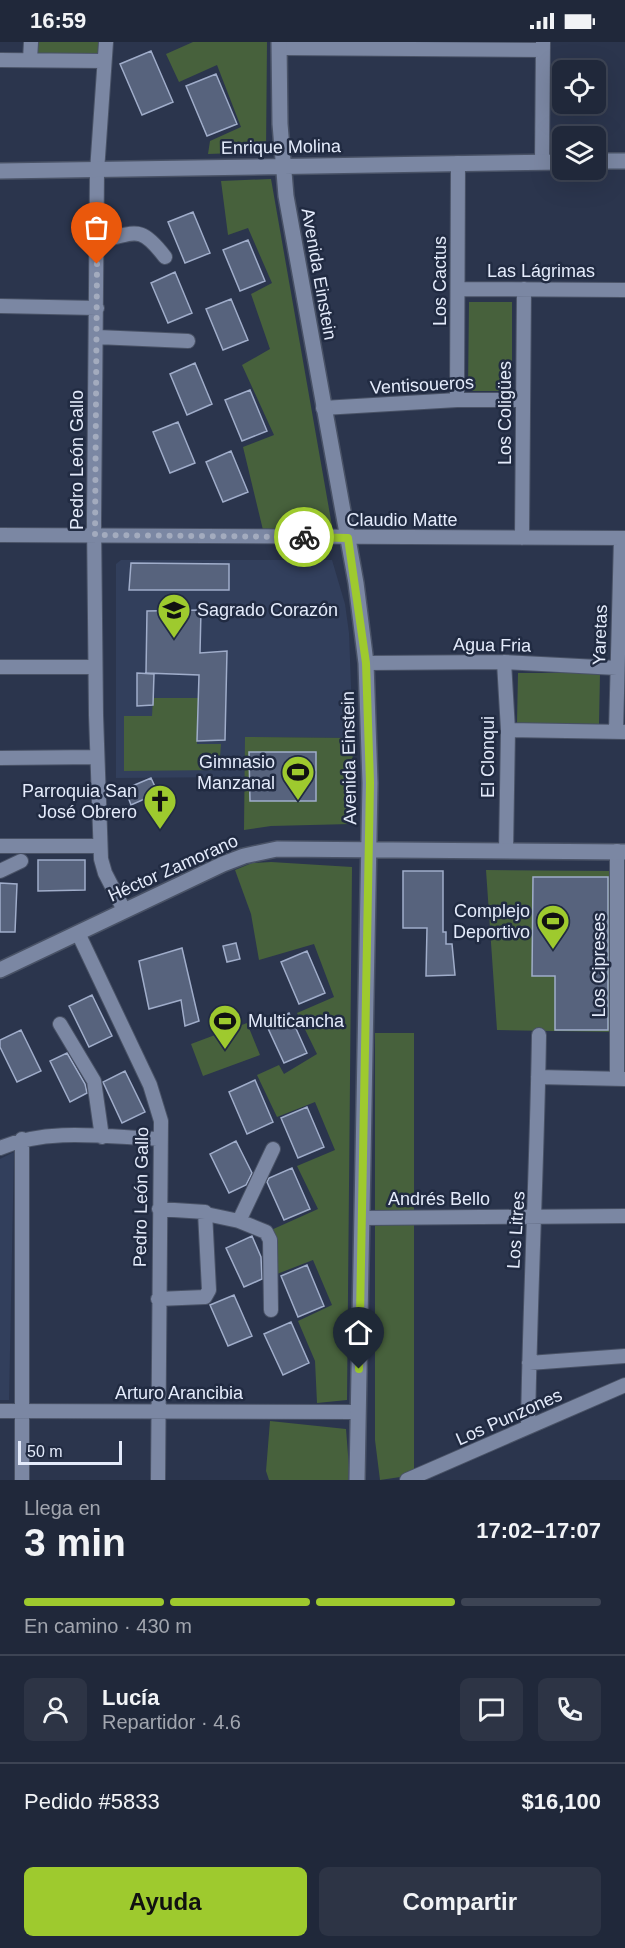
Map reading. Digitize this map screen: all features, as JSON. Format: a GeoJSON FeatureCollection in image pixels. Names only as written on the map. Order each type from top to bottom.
{"type":"FeatureCollection","features":[{"type":"Feature","properties":{"kind":"main road","name":"Avenida Einstein"},"geometry":{"type":"LineString","coordinates":[[279,45],[283,166],[323,408],[348,538],[366,663],[370,771],[357,1480]]}},
{"type":"Feature","properties":{"kind":"main road"},"geometry":{"type":"LineString","coordinates":[[606,161],[625,161]]}},
{"type":"Feature","properties":{"kind":"main road","name":"Enrique Molina"},"geometry":{"type":"LineString","coordinates":[[0,171],[552,162]]}},
{"type":"Feature","properties":{"kind":"main road","name":"Héctor Zamorano"},"geometry":{"type":"LineString","coordinates":[[0,970],[223,864],[261,851],[621,852]]}},
{"type":"Feature","properties":{"kind":"street"},"geometry":{"type":"LineString","coordinates":[[30,60],[31,42]]}},
{"type":"Feature","properties":{"kind":"street","name":"Pedro León Gallo"},"geometry":{"type":"LineString","coordinates":[[106,42],[97,171],[95,667],[100,846],[105,873],[124,910]]}},
{"type":"Feature","properties":{"kind":"street"},"geometry":{"type":"LineString","coordinates":[[279,45],[543,46],[542,162]]}},
{"type":"Feature","properties":{"kind":"street"},"geometry":{"type":"LineString","coordinates":[[0,60],[104,61]]}},
{"type":"Feature","properties":{"kind":"street","name":"Los Cactus"},"geometry":{"type":"LineString","coordinates":[[457,399],[458,163]]}},
{"type":"Feature","properties":{"kind":"street"},"geometry":{"type":"LineString","coordinates":[[97,242],[138,233],[145,235],[165,258]]}},
{"type":"Feature","properties":{"kind":"street","name":"Las Lágrimas"},"geometry":{"type":"LineString","coordinates":[[458,289],[625,290]]}},
{"type":"Feature","properties":{"kind":"street","name":"Los Coligües"},"geometry":{"type":"LineString","coordinates":[[522,538],[524,289]]}},
{"type":"Feature","properties":{"kind":"street"},"geometry":{"type":"LineString","coordinates":[[0,306],[98,308]]}},
{"type":"Feature","properties":{"kind":"street"},"geometry":{"type":"LineString","coordinates":[[97,337],[188,341]]}},
{"type":"Feature","properties":{"kind":"street","name":"Ventisoueros"},"geometry":{"type":"LineString","coordinates":[[323,408],[457,399],[524,400]]}},
{"type":"Feature","properties":{"kind":"street","name":"Claudio Matte"},"geometry":{"type":"LineString","coordinates":[[0,534],[623,538]]}},
{"type":"Feature","properties":{"kind":"street","name":"Yaretas"},"geometry":{"type":"LineString","coordinates":[[620,732],[617,668],[623,538]]}},
{"type":"Feature","properties":{"kind":"street","name":"Agua Fria"},"geometry":{"type":"LineString","coordinates":[[366,663],[504,662],[617,668]]}},
{"type":"Feature","properties":{"kind":"street","name":"El Clonqui"},"geometry":{"type":"LineString","coordinates":[[504,662],[508,730],[506,851]]}},
{"type":"Feature","properties":{"kind":"street"},"geometry":{"type":"LineString","coordinates":[[0,668],[95,667]]}},
{"type":"Feature","properties":{"kind":"street"},"geometry":{"type":"LineString","coordinates":[[508,730],[620,732]]}},
{"type":"Feature","properties":{"kind":"street"},"geometry":{"type":"LineString","coordinates":[[0,758],[97,757]]}},
{"type":"Feature","properties":{"kind":"street"},"geometry":{"type":"LineString","coordinates":[[0,846],[100,846]]}},
{"type":"Feature","properties":{"kind":"street","name":"Los Cipreses"},"geometry":{"type":"LineString","coordinates":[[621,852],[621,1079]]}},
{"type":"Feature","properties":{"kind":"street"},"geometry":{"type":"LineString","coordinates":[[0,871],[21,861]]}},
{"type":"Feature","properties":{"kind":"street","name":"Pedro León Gallo"},"geometry":{"type":"LineString","coordinates":[[78,933],[157,1102],[161,1122],[158,1480]]}},
{"type":"Feature","properties":{"kind":"street"},"geometry":{"type":"LineString","coordinates":[[60,1024],[94,1080],[102,1137]]}},
{"type":"Feature","properties":{"kind":"street","name":"Los Litres"},"geometry":{"type":"LineString","coordinates":[[528,1427],[534,1217],[537,1194],[539,1035]]}},
{"type":"Feature","properties":{"kind":"street"},"geometry":{"type":"LineString","coordinates":[[538,1077],[621,1079]]}},
{"type":"Feature","properties":{"kind":"street"},"geometry":{"type":"LineString","coordinates":[[0,1149],[22,1139],[64,1134],[160,1139]]}},
{"type":"Feature","properties":{"kind":"street"},"geometry":{"type":"LineString","coordinates":[[22,1139],[22,1480]]}},
{"type":"Feature","properties":{"kind":"street"},"geometry":{"type":"LineString","coordinates":[[239,1221],[273,1149]]}},
{"type":"Feature","properties":{"kind":"street"},"geometry":{"type":"LineString","coordinates":[[159,1209],[202,1211],[206,1214],[239,1221],[266,1232],[270,1240],[271,1310]]}},
{"type":"Feature","properties":{"kind":"street"},"geometry":{"type":"LineString","coordinates":[[158,1299],[205,1297],[207,1294],[206,1214]]}},
{"type":"Feature","properties":{"kind":"street","name":"Andrés Bello"},"geometry":{"type":"LineString","coordinates":[[362,1218],[625,1216]]}},
{"type":"Feature","properties":{"kind":"street"},"geometry":{"type":"LineString","coordinates":[[529,1363],[625,1356]]}},
{"type":"Feature","properties":{"kind":"street","name":"Los Punzones"},"geometry":{"type":"LineString","coordinates":[[407,1480],[625,1385]]}},
{"type":"Feature","properties":{"kind":"street","name":"Arturo Arancibia"},"geometry":{"type":"LineString","coordinates":[[0,1411],[358,1412]]}},
{"type":"Feature","properties":{"kind":"shaded area"},"geometry":{"type":"Polygon","coordinates":[[[121,560],[332,560],[345,604],[349,633],[353,738],[245,737],[245,777],[116,778],[116,564],[121,560]]]}},
{"type":"Feature","properties":{"kind":"shaded area"},"geometry":{"type":"Polygon","coordinates":[[[14,1152],[9,1400],[0,1400],[0,1159],[14,1152]]]}},
{"type":"Feature","properties":{"kind":"green space"},"geometry":{"type":"Polygon","coordinates":[[[36,42],[100,42],[98,57],[35,57],[36,42]]]}},
{"type":"Feature","properties":{"kind":"green space"},"geometry":{"type":"Polygon","coordinates":[[[193,42],[267,42],[266,152],[208,154],[210,141],[241,127],[217,65],[179,82],[166,54],[193,42]]]}},
{"type":"Feature","properties":{"kind":"green space"},"geometry":{"type":"Polygon","coordinates":[[[271,179],[332,526],[263,530],[243,447],[274,435],[242,365],[270,349],[251,294],[272,283],[248,228],[228,235],[221,181],[271,179]]]}},
{"type":"Feature","properties":{"kind":"green space"},"geometry":{"type":"Polygon","coordinates":[[[469,302],[512,302],[512,391],[468,391],[469,302]]]}},
{"type":"Feature","properties":{"kind":"green space"},"geometry":{"type":"Polygon","coordinates":[[[518,673],[600,673],[599,724],[517,723],[518,673]]]}},
{"type":"Feature","properties":{"kind":"green space"},"geometry":{"type":"Polygon","coordinates":[[[153,698],[199,698],[197,744],[221,744],[219,770],[124,771],[124,716],[152,716],[153,698]]]}},
{"type":"Feature","properties":{"kind":"green space","name":"Gimnasio Manzanal"},"geometry":{"type":"Polygon","coordinates":[[[245,737],[353,738],[351,824],[271,826],[244,830],[245,737]]]}},
{"type":"Feature","properties":{"kind":"green space"},"geometry":{"type":"Polygon","coordinates":[[[252,863],[352,867],[347,1400],[317,1403],[315,1361],[298,1321],[332,1305],[313,1260],[277,1274],[260,1235],[318,1209],[297,1166],[335,1150],[315,1102],[277,1117],[257,1075],[279,1065],[284,1074],[317,1054],[297,1013],[334,997],[314,944],[259,960],[251,914],[235,870],[252,863]]]}},
{"type":"Feature","properties":{"kind":"green space","name":"Complejo Deportivo"},"geometry":{"type":"Polygon","coordinates":[[[486,870],[614,871],[614,1032],[497,1030],[486,870]]]}},
{"type":"Feature","properties":{"kind":"green space","name":"Multicancha"},"geometry":{"type":"Polygon","coordinates":[[[247,1023],[260,1055],[203,1076],[191,1044],[247,1023]]]}},
{"type":"Feature","properties":{"kind":"green space"},"geometry":{"type":"Polygon","coordinates":[[[375,1033],[414,1033],[414,1475],[380,1480],[375,1440],[375,1033]]]}},
{"type":"Feature","properties":{"kind":"green space"},"geometry":{"type":"Polygon","coordinates":[[[270,1421],[346,1429],[350,1480],[269,1480],[266,1471],[270,1421]]]}},
{"type":"Feature","properties":{"kind":"building"},"geometry":{"type":"Polygon","coordinates":[[[151,51],[173,102],[142,115],[120,64],[151,51]]]}},
{"type":"Feature","properties":{"kind":"building"},"geometry":{"type":"Polygon","coordinates":[[[216,74],[237,124],[207,136],[186,86],[216,74]]]}},
{"type":"Feature","properties":{"kind":"building"},"geometry":{"type":"Polygon","coordinates":[[[193,212],[210,253],[185,263],[168,222],[193,212]]]}},
{"type":"Feature","properties":{"kind":"building"},"geometry":{"type":"Polygon","coordinates":[[[248,240],[265,281],[240,291],[223,250],[248,240]]]}},
{"type":"Feature","properties":{"kind":"building"},"geometry":{"type":"Polygon","coordinates":[[[175,272],[192,313],[168,323],[151,283],[175,272]]]}},
{"type":"Feature","properties":{"kind":"building"},"geometry":{"type":"Polygon","coordinates":[[[231,299],[248,340],[223,350],[206,309],[231,299]]]}},
{"type":"Feature","properties":{"kind":"building"},"geometry":{"type":"Polygon","coordinates":[[[195,363],[212,404],[187,415],[170,374],[195,363]]]}},
{"type":"Feature","properties":{"kind":"building"},"geometry":{"type":"Polygon","coordinates":[[[250,390],[267,431],[242,441],[225,400],[250,390]]]}},
{"type":"Feature","properties":{"kind":"building"},"geometry":{"type":"Polygon","coordinates":[[[178,422],[195,463],[170,473],[153,432],[178,422]]]}},
{"type":"Feature","properties":{"kind":"building"},"geometry":{"type":"Polygon","coordinates":[[[231,451],[248,492],[223,502],[206,462],[231,451]]]}},
{"type":"Feature","properties":{"kind":"building"},"geometry":{"type":"Polygon","coordinates":[[[131,563],[229,564],[229,590],[129,590],[131,563]]]}},
{"type":"Feature","properties":{"kind":"building"},"geometry":{"type":"Polygon","coordinates":[[[201,610],[200,653],[227,651],[225,740],[197,741],[199,675],[146,673],[147,611],[201,610]]]}},
{"type":"Feature","properties":{"kind":"building"},"geometry":{"type":"Polygon","coordinates":[[[137,673],[154,674],[153,705],[137,706],[137,673]]]}},
{"type":"Feature","properties":{"kind":"building"},"geometry":{"type":"Polygon","coordinates":[[[249,752],[316,752],[316,801],[250,801],[249,752]]]}},
{"type":"Feature","properties":{"kind":"building"},"geometry":{"type":"Polygon","coordinates":[[[151,778],[158,793],[131,805],[125,789],[151,778]]]}},
{"type":"Feature","properties":{"kind":"building"},"geometry":{"type":"Polygon","coordinates":[[[38,860],[85,860],[85,890],[38,891],[38,860]]]}},
{"type":"Feature","properties":{"kind":"building"},"geometry":{"type":"Polygon","coordinates":[[[403,871],[443,871],[443,932],[446,932],[446,944],[452,944],[455,975],[426,976],[427,928],[403,928],[403,871]]]}},
{"type":"Feature","properties":{"kind":"building"},"geometry":{"type":"Polygon","coordinates":[[[533,877],[608,877],[608,1030],[555,1030],[555,976],[532,976],[533,877]]]}},
{"type":"Feature","properties":{"kind":"building"},"geometry":{"type":"Polygon","coordinates":[[[0,883],[17,884],[15,932],[0,932],[0,883]]]}},
{"type":"Feature","properties":{"kind":"building"},"geometry":{"type":"Polygon","coordinates":[[[236,943],[240,959],[227,962],[223,946],[236,943]]]}},
{"type":"Feature","properties":{"kind":"building"},"geometry":{"type":"Polygon","coordinates":[[[182,948],[199,1021],[185,1026],[181,1000],[149,1009],[139,961],[182,948]]]}},
{"type":"Feature","properties":{"kind":"building"},"geometry":{"type":"Polygon","coordinates":[[[307,951],[325,993],[299,1004],[281,962],[307,951]]]}},
{"type":"Feature","properties":{"kind":"building"},"geometry":{"type":"Polygon","coordinates":[[[92,995],[112,1036],[89,1047],[69,1006],[92,995]]]}},
{"type":"Feature","properties":{"kind":"building"},"geometry":{"type":"Polygon","coordinates":[[[289,1013],[307,1053],[284,1063],[266,1024],[289,1013]]]}},
{"type":"Feature","properties":{"kind":"building"},"geometry":{"type":"Polygon","coordinates":[[[21,1030],[41,1071],[17,1082],[0,1047],[0,1040],[21,1030]]]}},
{"type":"Feature","properties":{"kind":"building"},"geometry":{"type":"Polygon","coordinates":[[[67,1053],[85,1084],[87,1093],[70,1102],[50,1061],[67,1053]]]}},
{"type":"Feature","properties":{"kind":"building"},"geometry":{"type":"Polygon","coordinates":[[[125,1071],[145,1112],[122,1123],[103,1082],[125,1071]]]}},
{"type":"Feature","properties":{"kind":"building"},"geometry":{"type":"Polygon","coordinates":[[[255,1080],[273,1122],[247,1134],[229,1092],[255,1080]]]}},
{"type":"Feature","properties":{"kind":"building"},"geometry":{"type":"Polygon","coordinates":[[[307,1107],[324,1147],[298,1158],[281,1118],[307,1107]]]}},
{"type":"Feature","properties":{"kind":"building"},"geometry":{"type":"Polygon","coordinates":[[[236,1141],[252,1173],[246,1185],[229,1193],[210,1154],[236,1141]]]}},
{"type":"Feature","properties":{"kind":"building"},"geometry":{"type":"Polygon","coordinates":[[[292,1168],[310,1209],[284,1220],[267,1182],[269,1178],[292,1168]]]}},
{"type":"Feature","properties":{"kind":"building"},"geometry":{"type":"Polygon","coordinates":[[[252,1236],[261,1257],[262,1279],[244,1287],[226,1248],[252,1236]]]}},
{"type":"Feature","properties":{"kind":"building"},"geometry":{"type":"Polygon","coordinates":[[[307,1265],[324,1306],[298,1317],[281,1276],[307,1265]]]}},
{"type":"Feature","properties":{"kind":"building"},"geometry":{"type":"Polygon","coordinates":[[[234,1295],[252,1336],[228,1346],[210,1305],[234,1295]]]}},
{"type":"Feature","properties":{"kind":"building"},"geometry":{"type":"Polygon","coordinates":[[[291,1322],[309,1363],[283,1375],[264,1334],[291,1322]]]}},
{"type":"Feature","properties":{"kind":"way so far"},"geometry":{"type":"LineString","coordinates":[[97,264],[95,535],[304,537]]}},
{"type":"Feature","properties":{"kind":"place","name":"Sagrado Corazón"},"geometry":{"type":"Point","coordinates":[174,639]}},
{"type":"Feature","properties":{"kind":"place","name":"Gimnasio Manzanal"},"geometry":{"type":"Point","coordinates":[298,801]}},
{"type":"Feature","properties":{"kind":"place","name":"Parroquia San José Obrero"},"geometry":{"type":"Point","coordinates":[160,830]}},
{"type":"Feature","properties":{"kind":"place","name":"Complejo Deportivo"},"geometry":{"type":"Point","coordinates":[553,950]}},
{"type":"Feature","properties":{"kind":"place","name":"Multicancha"},"geometry":{"type":"Point","coordinates":[225,1050]}},
{"type":"Feature","properties":{"kind":"route"},"geometry":{"type":"LineString","coordinates":[[304,537],[348,538],[368,691],[370,783],[359,1369]]}}]}
